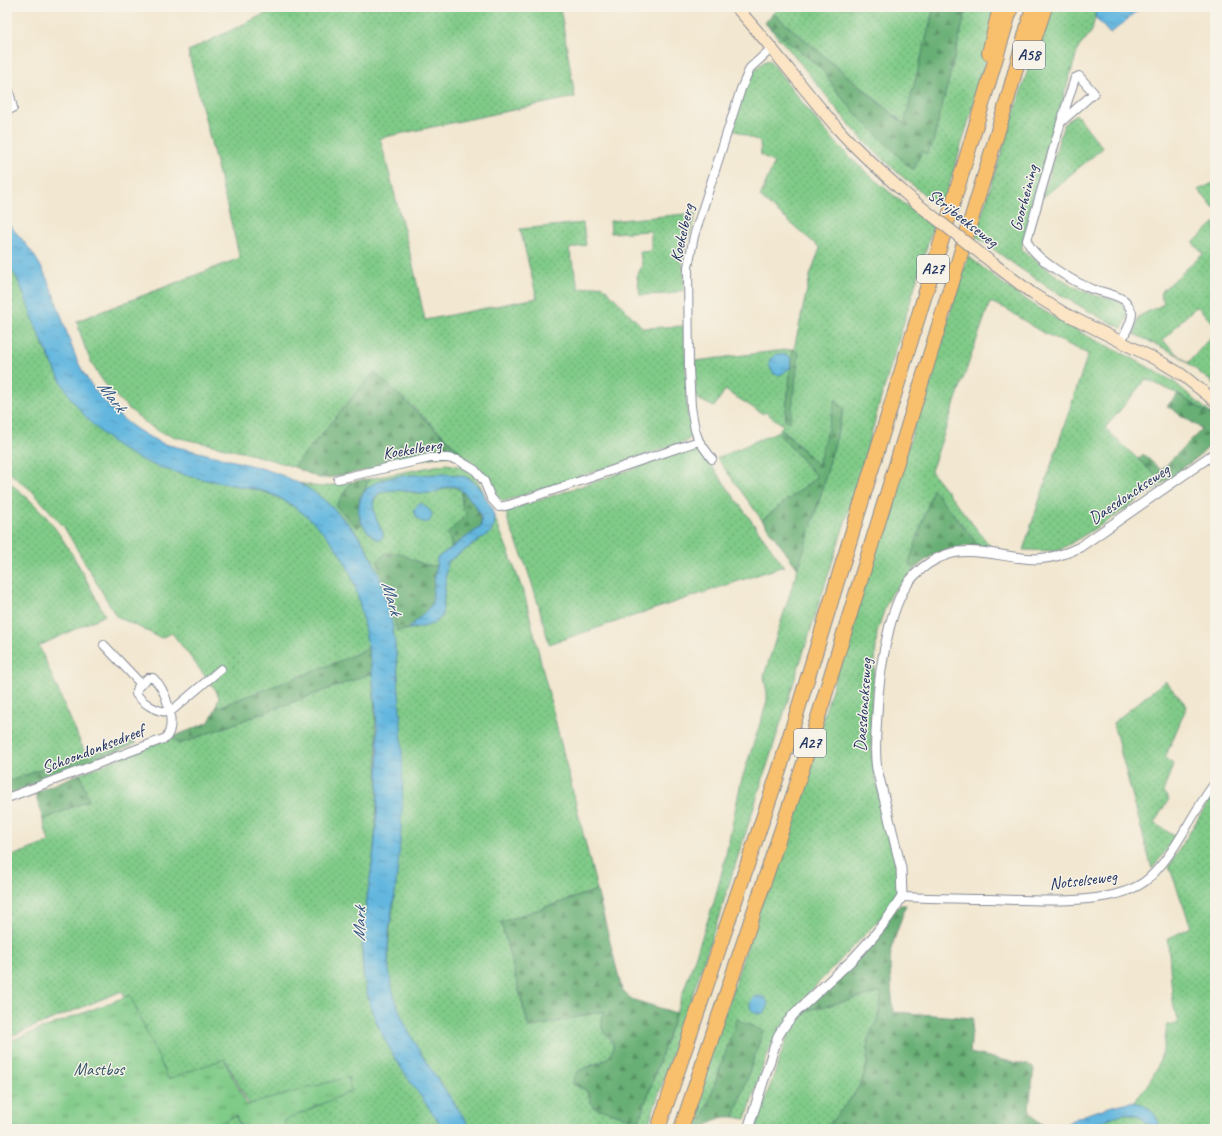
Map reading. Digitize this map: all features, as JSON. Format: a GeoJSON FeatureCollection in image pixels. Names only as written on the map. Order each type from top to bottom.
{"type":"FeatureCollection","features":[{"type":"Feature","properties":{"kind":"highway","name":"A58"},"geometry":{"type":"LineString","coordinates":[[984,96],[991,44],[1000,7]]}},
{"type":"Feature","properties":{"kind":"highway","name":"A27"},"geometry":{"type":"LineString","coordinates":[[658,1129],[780,768],[948,221],[1011,7]]}},
{"type":"Feature","properties":{"kind":"highway","name":"A27"},"geometry":{"type":"LineString","coordinates":[[681,1129],[803,766],[1007,101],[1033,7]]}},
{"type":"Feature","properties":{"kind":"highway","name":"A58"},"geometry":{"type":"LineString","coordinates":[[1007,101],[1026,66],[1045,7]]}},
{"type":"Feature","properties":{"kind":"main road","name":"Strijbeekseweg"},"geometry":{"type":"LineString","coordinates":[[736,7],[772,48],[839,130],[890,180],[915,202],[1033,294],[1064,313],[1161,362],[1181,374],[1215,401]]}},
{"type":"Feature","properties":{"kind":"street","name":"Koekelberg"},"geometry":{"type":"LineString","coordinates":[[712,459],[699,441],[694,430],[692,414],[689,368],[688,267],[696,228],[741,88],[750,68],[772,48]]}},
{"type":"Feature","properties":{"kind":"street","name":"Goorheining"},"geometry":{"type":"LineString","coordinates":[[1062,122],[1094,93],[1079,76],[1075,78],[1027,240],[1028,245],[1043,260],[1076,283],[1126,301],[1132,312],[1129,326],[1121,342]]}},
{"type":"Feature","properties":{"kind":"street"},"geometry":{"type":"LineString","coordinates":[[7,83],[13,108],[7,111]]}},
{"type":"Feature","properties":{"kind":"street","name":"Koekelberg"},"geometry":{"type":"LineString","coordinates":[[338,479],[430,458],[458,460],[475,470],[484,481],[491,498],[499,506],[516,502],[699,441]]}},
{"type":"Feature","properties":{"kind":"street","name":"Daesdonckseweg"},"geometry":{"type":"LineString","coordinates":[[902,897],[901,868],[876,769],[875,754],[880,666],[892,616],[899,598],[907,584],[916,573],[930,562],[945,555],[957,552],[976,551],[1036,559],[1051,558],[1067,553],[1080,546],[1215,453]]}},
{"type":"Feature","properties":{"kind":"street"},"geometry":{"type":"LineString","coordinates":[[104,644],[141,684]]}},
{"type":"Feature","properties":{"kind":"street"},"geometry":{"type":"LineString","coordinates":[[169,713],[221,669]]}},
{"type":"Feature","properties":{"kind":"street","name":"Schoondonksedreef"},"geometry":{"type":"LineString","coordinates":[[7,798],[166,738],[171,730],[169,713],[163,691],[155,680],[150,677],[136,690],[136,694],[148,705],[169,713]]}},
{"type":"Feature","properties":{"kind":"street","name":"Notselseweg"},"geometry":{"type":"LineString","coordinates":[[902,897],[1061,901],[1099,897],[1121,892],[1137,886],[1160,866],[1215,783]]}},
{"type":"Feature","properties":{"kind":"street"},"geometry":{"type":"LineString","coordinates":[[748,1129],[776,1044],[783,1028],[793,1015],[852,960],[873,937],[902,897]]}},
{"type":"Feature","properties":{"kind":"green space"},"geometry":{"type":"Polygon","coordinates":[[[279,7],[560,7],[575,97],[380,138],[412,261],[425,320],[537,298],[520,229],[583,223],[586,245],[569,249],[579,289],[602,285],[643,328],[684,326],[687,409],[691,435],[689,439],[685,442],[505,501],[498,497],[481,471],[374,372],[294,467],[262,457],[171,436],[153,428],[112,392],[97,372],[85,349],[77,321],[240,258],[188,51],[279,7]]]}},
{"type":"Feature","properties":{"kind":"green space"},"geometry":{"type":"Polygon","coordinates":[[[779,7],[934,7],[905,124],[773,13],[779,7]]]}},
{"type":"Feature","properties":{"kind":"green space"},"geometry":{"type":"Polygon","coordinates":[[[934,7],[967,7],[932,146],[926,154],[922,151],[914,169],[910,168],[855,113],[836,90],[822,69],[765,23],[773,13],[904,124],[934,7]]]}},
{"type":"Feature","properties":{"kind":"green space"},"geometry":{"type":"Polygon","coordinates":[[[967,7],[997,7],[979,84],[942,209],[898,173],[868,145],[848,123],[793,54],[765,23],[822,69],[836,90],[855,113],[914,169],[922,150],[926,154],[932,146],[967,7]]]}},
{"type":"Feature","properties":{"kind":"green space"},"geometry":{"type":"Polygon","coordinates":[[[1048,7],[1097,7],[1092,31],[1078,49],[1031,204],[1032,209],[1022,250],[1056,276],[1075,287],[1120,303],[1125,308],[1127,314],[1122,328],[1083,308],[1046,286],[975,235],[1048,7]]]}},
{"type":"Feature","properties":{"kind":"green space"},"geometry":{"type":"Polygon","coordinates":[[[770,60],[808,110],[839,146],[860,167],[933,226],[879,405],[862,469],[718,919],[647,1129],[471,1129],[411,1036],[401,1017],[389,975],[388,951],[398,853],[399,700],[393,631],[382,585],[376,568],[362,540],[334,508],[300,483],[320,487],[351,482],[336,506],[357,528],[362,524],[376,539],[381,539],[383,537],[373,508],[375,499],[379,494],[392,490],[431,493],[451,487],[458,488],[462,491],[461,499],[467,514],[448,533],[452,547],[437,558],[436,566],[426,565],[406,557],[378,561],[389,596],[397,631],[428,626],[442,616],[447,562],[480,540],[494,525],[494,516],[525,597],[597,890],[501,922],[529,1028],[604,1011],[602,1027],[603,1031],[611,1040],[613,1045],[612,1054],[605,1060],[591,1065],[578,1087],[586,1090],[593,1107],[639,1121],[714,902],[724,864],[741,782],[767,702],[764,676],[819,501],[844,409],[818,465],[784,430],[780,435],[817,477],[762,520],[717,458],[779,431],[783,425],[765,412],[763,414],[725,390],[714,407],[696,398],[695,361],[793,349],[785,420],[790,421],[798,354],[794,349],[810,276],[820,248],[760,197],[774,163],[761,155],[760,142],[732,129],[745,88],[750,78],[762,63],[770,60]]]}},
{"type":"Feature","properties":{"kind":"green space"},"geometry":{"type":"Polygon","coordinates":[[[1076,114],[1103,148],[1042,198],[1064,124],[1076,114]]]}},
{"type":"Feature","properties":{"kind":"green space"},"geometry":{"type":"Polygon","coordinates":[[[1215,182],[1215,209],[1198,190],[1215,182]]]}},
{"type":"Feature","properties":{"kind":"green space"},"geometry":{"type":"Polygon","coordinates":[[[696,213],[682,260],[684,270],[684,290],[669,294],[640,295],[637,276],[642,266],[640,252],[651,251],[651,231],[611,233],[610,221],[696,213]]]}},
{"type":"Feature","properties":{"kind":"green space"},"geometry":{"type":"Polygon","coordinates":[[[1215,222],[1215,326],[1197,306],[1163,341],[1188,363],[1215,332],[1215,385],[1178,355],[1134,334],[1139,316],[1164,304],[1160,293],[1203,254],[1193,243],[1215,222]]]}},
{"type":"Feature","properties":{"kind":"green space"},"geometry":{"type":"Polygon","coordinates":[[[968,256],[1006,286],[1037,307],[1087,336],[1132,358],[1174,382],[1215,418],[1178,394],[1146,379],[1105,428],[1163,483],[1109,520],[1058,551],[1023,550],[1088,354],[1038,330],[1007,309],[990,302],[931,471],[990,546],[979,546],[934,490],[915,569],[892,593],[886,605],[877,632],[871,715],[872,758],[884,821],[895,858],[899,880],[897,898],[891,907],[801,1001],[773,1042],[763,1065],[746,1119],[734,1117],[763,1031],[705,1115],[699,1129],[686,1129],[815,743],[968,256]]]}},
{"type":"Feature","properties":{"kind":"green space"},"geometry":{"type":"Polygon","coordinates":[[[7,262],[22,288],[35,325],[59,377],[76,404],[96,428],[118,446],[150,463],[184,474],[264,492],[280,499],[305,514],[326,535],[344,559],[359,600],[369,648],[335,663],[216,708],[219,697],[215,689],[172,633],[161,638],[116,616],[64,527],[32,491],[7,472],[7,262]]]}},
{"type":"Feature","properties":{"kind":"green space"},"geometry":{"type":"Polygon","coordinates":[[[793,349],[799,354],[790,422],[785,420],[793,349]]]}},
{"type":"Feature","properties":{"kind":"green space"},"geometry":{"type":"Polygon","coordinates":[[[374,372],[471,462],[456,455],[446,455],[327,478],[319,478],[294,467],[374,372]]]}},
{"type":"Feature","properties":{"kind":"green space"},"geometry":{"type":"Polygon","coordinates":[[[1178,394],[1215,418],[1215,441],[1198,457],[1163,483],[1138,459],[1143,454],[1161,470],[1202,429],[1167,406],[1178,394]]]}},
{"type":"Feature","properties":{"kind":"green space"},"geometry":{"type":"Polygon","coordinates":[[[836,399],[844,409],[819,501],[798,569],[762,520],[817,477],[780,435],[783,430],[818,465],[836,399]]]}},
{"type":"Feature","properties":{"kind":"green space"},"geometry":{"type":"Polygon","coordinates":[[[698,447],[784,566],[549,644],[531,580],[508,522],[507,511],[698,447]]]}},
{"type":"Feature","properties":{"kind":"green space"},"geometry":{"type":"Polygon","coordinates":[[[446,464],[461,467],[471,473],[475,477],[485,495],[478,485],[471,479],[461,476],[438,474],[389,478],[379,481],[365,490],[368,479],[446,464]]]}},
{"type":"Feature","properties":{"kind":"green space"},"geometry":{"type":"Polygon","coordinates":[[[368,479],[365,490],[360,496],[360,522],[362,524],[357,528],[336,506],[351,482],[368,479]]]}},
{"type":"Feature","properties":{"kind":"green space"},"geometry":{"type":"Polygon","coordinates":[[[7,480],[43,513],[61,537],[77,562],[105,615],[39,646],[85,753],[7,782],[7,480]]]}},
{"type":"Feature","properties":{"kind":"green space"},"geometry":{"type":"Polygon","coordinates":[[[933,489],[979,546],[944,550],[930,557],[915,569],[909,563],[933,489]]]}},
{"type":"Feature","properties":{"kind":"green space"},"geometry":{"type":"Polygon","coordinates":[[[462,491],[478,511],[481,527],[452,547],[448,533],[467,514],[462,508],[462,491]]]}},
{"type":"Feature","properties":{"kind":"green space"},"geometry":{"type":"Polygon","coordinates":[[[386,553],[400,553],[426,565],[436,566],[432,603],[430,607],[408,629],[397,631],[389,596],[377,561],[386,553]]]}},
{"type":"Feature","properties":{"kind":"green space"},"geometry":{"type":"Polygon","coordinates":[[[369,648],[372,673],[179,744],[173,737],[209,722],[216,708],[335,663],[369,648]]]}},
{"type":"Feature","properties":{"kind":"green space"},"geometry":{"type":"Polygon","coordinates":[[[372,673],[376,738],[377,802],[374,846],[362,938],[363,975],[373,1012],[390,1048],[410,1081],[444,1129],[284,1129],[251,1108],[226,1061],[168,1079],[122,991],[11,1036],[7,1029],[7,858],[49,842],[43,820],[89,800],[80,774],[173,737],[179,744],[372,673]]]}},
{"type":"Feature","properties":{"kind":"green space"},"geometry":{"type":"Polygon","coordinates":[[[1165,681],[1187,706],[1165,758],[1173,764],[1163,792],[1169,799],[1154,823],[1176,837],[1152,869],[1113,723],[1165,681]]]}},
{"type":"Feature","properties":{"kind":"green space"},"geometry":{"type":"Polygon","coordinates":[[[131,741],[137,743],[7,795],[7,782],[85,753],[131,741]]]}},
{"type":"Feature","properties":{"kind":"green space"},"geometry":{"type":"Polygon","coordinates":[[[80,774],[89,800],[43,820],[35,792],[80,774]]]}},
{"type":"Feature","properties":{"kind":"green space"},"geometry":{"type":"Polygon","coordinates":[[[1215,791],[1215,1129],[1161,1129],[1150,1109],[1134,1102],[1149,1082],[1160,1060],[1167,1025],[1178,1023],[1173,1002],[1167,939],[1191,927],[1169,866],[1215,791]]]}},
{"type":"Feature","properties":{"kind":"green space"},"geometry":{"type":"Polygon","coordinates":[[[597,890],[622,990],[631,999],[676,1013],[639,1121],[593,1107],[586,1090],[573,1084],[573,1079],[578,1071],[604,1061],[612,1052],[613,1045],[611,1039],[604,1033],[602,1028],[604,1011],[529,1028],[501,922],[597,890]]]}},
{"type":"Feature","properties":{"kind":"green space"},"geometry":{"type":"Polygon","coordinates":[[[900,905],[906,905],[891,949],[890,969],[893,1012],[973,1018],[970,1053],[1032,1066],[1034,1069],[1029,1107],[1030,1111],[1037,1121],[1051,1129],[825,1129],[853,1096],[862,1081],[867,1064],[868,1039],[878,1018],[882,992],[802,1012],[900,905]]]}},
{"type":"Feature","properties":{"kind":"green space"},"geometry":{"type":"Polygon","coordinates":[[[882,991],[878,1018],[868,1039],[867,1064],[862,1081],[853,1096],[825,1129],[755,1129],[790,1029],[802,1012],[882,991]]]}},
{"type":"Feature","properties":{"kind":"green space","name":"Mastbos"},"geometry":{"type":"Polygon","coordinates":[[[130,995],[168,1079],[224,1059],[247,1105],[348,1077],[351,1091],[284,1121],[287,1129],[242,1129],[236,1116],[205,1129],[7,1129],[7,1030],[13,1040],[130,995]]]}},
{"type":"Feature","properties":{"kind":"green space"},"geometry":{"type":"Polygon","coordinates":[[[737,1019],[763,1031],[734,1117],[718,1119],[705,1129],[699,1129],[737,1019]]]}},
{"type":"Feature","properties":{"kind":"green space"},"geometry":{"type":"Polygon","coordinates":[[[1120,1114],[1130,1114],[1141,1117],[1149,1129],[1080,1129],[1120,1114]]]}},
{"type":"Feature","properties":{"kind":"green space"},"geometry":{"type":"Polygon","coordinates":[[[236,1116],[241,1129],[199,1129],[236,1116]]]}},
{"type":"Feature","properties":{"kind":"water"},"geometry":{"type":"Polygon","coordinates":[[[1097,7],[1142,7],[1110,34],[1095,17],[1097,7]]]}},
{"type":"Feature","properties":{"kind":"water"},"geometry":{"type":"Polygon","coordinates":[[[7,222],[29,248],[40,265],[54,296],[73,350],[80,365],[88,380],[109,406],[135,428],[164,444],[267,470],[285,476],[308,488],[328,503],[353,529],[363,543],[373,562],[388,603],[392,624],[397,668],[402,744],[403,776],[400,848],[389,935],[388,956],[390,977],[395,998],[412,1038],[471,1129],[444,1129],[409,1080],[388,1045],[371,1008],[366,988],[362,953],[364,918],[374,849],[376,822],[378,794],[378,737],[369,653],[359,599],[347,565],[328,537],[309,518],[288,503],[257,489],[202,479],[151,464],[117,446],[90,422],[62,383],[39,335],[22,288],[9,266],[6,258],[7,222]]]}},
{"type":"Feature","properties":{"kind":"water"},"geometry":{"type":"Polygon","coordinates":[[[777,354],[788,355],[791,359],[790,368],[780,375],[774,374],[769,365],[770,359],[777,354]]]}},
{"type":"Feature","properties":{"kind":"water"},"geometry":{"type":"Polygon","coordinates":[[[442,474],[463,476],[478,487],[491,507],[495,520],[494,526],[491,532],[447,562],[442,616],[431,624],[408,629],[430,607],[432,603],[437,558],[481,527],[481,516],[469,497],[457,487],[447,487],[429,493],[400,490],[384,491],[378,494],[373,502],[375,515],[383,535],[381,539],[376,539],[368,532],[361,520],[359,515],[359,505],[363,494],[370,486],[380,481],[406,476],[442,474]]]}},
{"type":"Feature","properties":{"kind":"water"},"geometry":{"type":"Polygon","coordinates":[[[419,504],[423,504],[432,513],[430,521],[422,522],[416,516],[414,510],[419,504]]]}},
{"type":"Feature","properties":{"kind":"water"},"geometry":{"type":"Polygon","coordinates":[[[759,996],[765,999],[768,1005],[765,1011],[759,1014],[753,1011],[750,1005],[753,999],[759,996]]]}},
{"type":"Feature","properties":{"kind":"water"},"geometry":{"type":"Polygon","coordinates":[[[1130,1102],[1147,1106],[1154,1113],[1161,1129],[1149,1129],[1143,1119],[1136,1115],[1127,1113],[1080,1129],[1058,1129],[1083,1116],[1102,1109],[1130,1102]]]}},
{"type":"Feature","properties":{"kind":"water label","name":"Mark"},"geometry":{"type":"Point","coordinates":[112,396]}},
{"type":"Feature","properties":{"kind":"water label","name":"Mark"},"geometry":{"type":"Point","coordinates":[392,598]}},
{"type":"Feature","properties":{"kind":"water label","name":"Mark"},"geometry":{"type":"Point","coordinates":[359,924]}}]}
